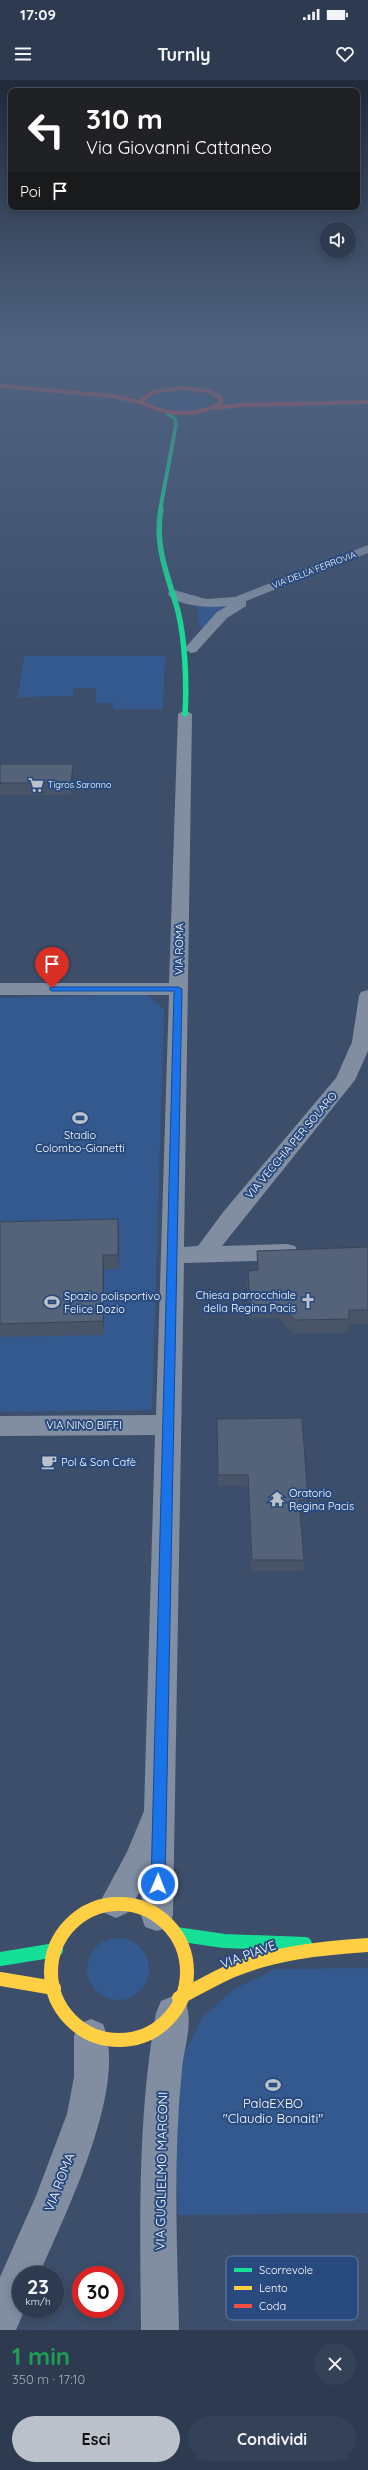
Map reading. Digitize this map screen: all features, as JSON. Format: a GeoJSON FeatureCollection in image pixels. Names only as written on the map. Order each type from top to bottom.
{"type":"FeatureCollection","features":[{"type":"Feature","properties":{"kind":"street"},"geometry":{"type":"LineString","coordinates":[[171,448],[160,506],[159,529],[161,558],[174,594],[186,683]]}},
{"type":"Feature","properties":{"kind":"street"},"geometry":{"type":"LineString","coordinates":[[159,529],[172,551]]}},
{"type":"Feature","properties":{"kind":"street","name":"VIA DELLA FERROVIA"},"geometry":{"type":"LineString","coordinates":[[174,594],[189,605],[215,604],[238,600],[368,549]]}},
{"type":"Feature","properties":{"kind":"street"},"geometry":{"type":"LineString","coordinates":[[184,586],[189,605]]}},
{"type":"Feature","properties":{"kind":"street","name":"VIA DELLA FERROVIA"},"geometry":{"type":"LineString","coordinates":[[184,586],[217,596],[242,596],[259,591]]}},
{"type":"Feature","properties":{"kind":"street","name":"VIA DELLA FERROVIA"},"geometry":{"type":"LineString","coordinates":[[191,649],[222,615],[259,591]]}},
{"type":"Feature","properties":{"kind":"street"},"geometry":{"type":"LineString","coordinates":[[185,714],[186,683],[192,635]]}},
{"type":"Feature","properties":{"kind":"street","name":"VIA ROMA"},"geometry":{"type":"LineString","coordinates":[[166,1924],[159,1808],[185,714]]}},
{"type":"Feature","properties":{"kind":"street"},"geometry":{"type":"LineString","coordinates":[[0,990],[178,989]]}},
{"type":"Feature","properties":{"kind":"street","name":"VIA VECCHIA PER SOLARO"},"geometry":{"type":"LineString","coordinates":[[204,1254],[232,1216],[345,1080],[362,1042],[368,996]]}},
{"type":"Feature","properties":{"kind":"street"},"geometry":{"type":"LineString","coordinates":[[345,1080],[368,1070]]}},
{"type":"Feature","properties":{"kind":"street"},"geometry":{"type":"LineString","coordinates":[[172,1255],[306,1251]]}},
{"type":"Feature","properties":{"kind":"street","name":"VIA NINO BIFFI"},"geometry":{"type":"LineString","coordinates":[[0,1426],[169,1425]]}},
{"type":"Feature","properties":{"kind":"street","name":"VIA ROMA"},"geometry":{"type":"LineString","coordinates":[[116,1902],[139,1861],[159,1808]]}},
{"type":"Feature","properties":{"kind":"street"},"geometry":{"type":"LineString","coordinates":[[116,1902],[136,1904],[166,1924],[181,1942],[186,1966],[185,1984],[176,2005],[147,2035],[130,2040],[113,2042],[91,2036],[71,2022],[60,2006],[54,1988],[56,1950],[71,1925],[96,1907],[116,1902]]}},
{"type":"Feature","properties":{"kind":"street","name":"VIA PIAVE"},"geometry":{"type":"LineString","coordinates":[[166,1924],[204,1941],[271,1941],[330,1946],[368,1945]]}},
{"type":"Feature","properties":{"kind":"street","name":"VIA PIAVE"},"geometry":{"type":"LineString","coordinates":[[176,2005],[239,1968],[290,1953],[330,1946]]}},
{"type":"Feature","properties":{"kind":"street"},"geometry":{"type":"LineString","coordinates":[[0,1959],[56,1950]]}},
{"type":"Feature","properties":{"kind":"street"},"geometry":{"type":"LineString","coordinates":[[0,1979],[54,1988]]}},
{"type":"Feature","properties":{"kind":"street","name":"VIA GUGLIELMO MARCONI"},"geometry":{"type":"LineString","coordinates":[[160,2330],[159,2196],[163,2075],[176,2005]]}},
{"type":"Feature","properties":{"kind":"street","name":"VIA ROMA"},"geometry":{"type":"LineString","coordinates":[[0,2321],[52,2202],[85,2114],[92,2077],[91,2036]]}},
{"type":"Feature","properties":{"kind":"shaded area"},"geometry":{"type":"Polygon","coordinates":[[[230,604],[203,627],[200,627],[197,605],[230,604]]]}},
{"type":"Feature","properties":{"kind":"shaded area"},"geometry":{"type":"Polygon","coordinates":[[[24,656],[165,656],[163,709],[113,709],[113,703],[96,703],[96,688],[74,688],[73,696],[18,697],[24,656]]]}},
{"type":"Feature","properties":{"kind":"shaded area"},"geometry":{"type":"Polygon","coordinates":[[[146,994],[164,1009],[152,1410],[0,1412],[0,998],[146,994]]]}},
{"type":"Feature","properties":{"kind":"shaded area"},"geometry":{"type":"Polygon","coordinates":[[[112,1938],[124,1938],[140,1947],[147,1957],[149,1969],[147,1981],[140,1991],[124,2000],[112,2000],[101,1995],[92,1986],[87,1975],[87,1963],[92,1952],[101,1943],[112,1938]]]}},
{"type":"Feature","properties":{"kind":"shaded area","name":"PalaEXBO \"Claudio Bonaiti\""},"geometry":{"type":"Polygon","coordinates":[[[368,1968],[368,2213],[178,2215],[175,2111],[181,2060],[202,2018],[234,1989],[276,1969],[368,1968]]]}},
{"type":"Feature","properties":{"kind":"building"},"geometry":{"type":"Polygon","coordinates":[[[0,764],[73,764],[71,783],[0,783],[0,764]]]}},
{"type":"Feature","properties":{"kind":"building","name":"Spazio polisportivo Felice Dozio"},"geometry":{"type":"Polygon","coordinates":[[[118,1219],[118,1255],[103,1255],[103,1321],[0,1324],[0,1222],[118,1219]]]}},
{"type":"Feature","properties":{"kind":"building","name":"Chiesa parrocchiale della Regina Pacis"},"geometry":{"type":"Polygon","coordinates":[[[368,1247],[368,1310],[349,1310],[349,1319],[295,1320],[280,1304],[250,1305],[248,1271],[258,1270],[257,1251],[368,1247]]]}},
{"type":"Feature","properties":{"kind":"building","name":"Oratorio Regina Pacis"},"geometry":{"type":"Polygon","coordinates":[[[302,1418],[308,1500],[299,1500],[304,1560],[252,1560],[248,1475],[218,1475],[217,1419],[302,1418]]]}},
{"type":"Feature","properties":{"kind":"traffic: fast"},"geometry":{"type":"LineString","coordinates":[[172,448],[158,524],[161,558],[178,612],[187,686],[185,714]]}},
{"type":"Feature","properties":{"kind":"traffic: fast"},"geometry":{"type":"LineString","coordinates":[[176,1934],[224,1941],[305,1944]]}},
{"type":"Feature","properties":{"kind":"traffic: fast"},"geometry":{"type":"LineString","coordinates":[[0,1959],[56,1950]]}},
{"type":"Feature","properties":{"kind":"traffic: slow"},"geometry":{"type":"LineString","coordinates":[[119,1904],[145,1909],[167,1924],[182,1946],[187,1972],[182,1998],[167,2020],[145,2035],[119,2040],[93,2035],[71,2020],[56,1998],[51,1972],[56,1946],[71,1924],[93,1909],[119,1904]]}},
{"type":"Feature","properties":{"kind":"traffic: slow"},"geometry":{"type":"LineString","coordinates":[[179,1998],[231,1971],[264,1960],[298,1952],[368,1945]]}},
{"type":"Feature","properties":{"kind":"traffic: slow"},"geometry":{"type":"LineString","coordinates":[[0,1979],[54,1988]]}},
{"type":"Feature","properties":{"kind":"place","name":"Tigros Saronno"},"geometry":{"type":"Point","coordinates":[36,785]}},
{"type":"Feature","properties":{"kind":"place","name":"Stadio Colombo-Gianetti"},"geometry":{"type":"Point","coordinates":[80,1118]}},
{"type":"Feature","properties":{"kind":"place","name":"Chiesa parrocchiale della Regina Pacis"},"geometry":{"type":"Point","coordinates":[308,1301]}},
{"type":"Feature","properties":{"kind":"place","name":"Spazio polisportivo Felice Dozio"},"geometry":{"type":"Point","coordinates":[52,1302]}},
{"type":"Feature","properties":{"kind":"place","name":"Pol & Son Cafè"},"geometry":{"type":"Point","coordinates":[49,1462]}},
{"type":"Feature","properties":{"kind":"place","name":"Oratorio Regina Pacis"},"geometry":{"type":"Point","coordinates":[277,1499]}},
{"type":"Feature","properties":{"kind":"place","name":"PalaEXBO \"Claudio Bonaiti\""},"geometry":{"type":"Point","coordinates":[273,2085]}},
{"type":"Feature","properties":{"kind":"route"},"geometry":{"type":"LineString","coordinates":[[52,988],[178,989],[158,1884]]}}]}
